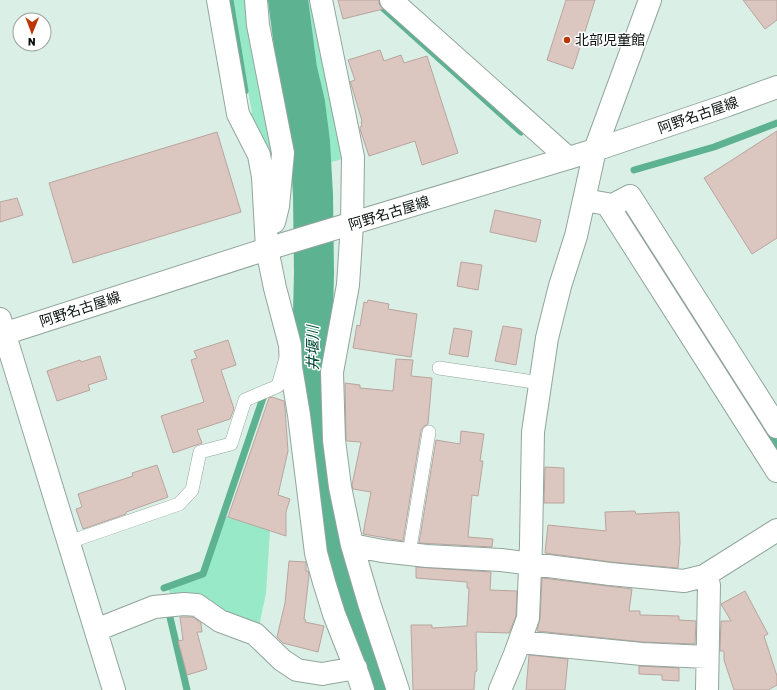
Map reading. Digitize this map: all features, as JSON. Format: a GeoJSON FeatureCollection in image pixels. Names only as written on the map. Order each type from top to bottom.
{"type":"FeatureCollection","features":[{"type":"Feature","properties":{"kind":"street"},"geometry":{"type":"LineString","coordinates":[[218,0],[238,114],[259,155],[263,177],[272,248],[275,288],[290,345],[291,367],[299,415],[316,553],[334,614],[356,668],[363,690]]}},
{"type":"Feature","properties":{"kind":"street"},"geometry":{"type":"LineString","coordinates":[[256,0],[258,25],[282,152],[278,206],[272,248]]}},
{"type":"Feature","properties":{"kind":"street"},"geometry":{"type":"LineString","coordinates":[[321,0],[354,158],[348,225],[348,285],[332,372],[334,440],[340,488],[352,545],[368,603],[398,690]]}},
{"type":"Feature","properties":{"kind":"street"},"geometry":{"type":"LineString","coordinates":[[391,0],[414,9],[568,158]]}},
{"type":"Feature","properties":{"kind":"street"},"geometry":{"type":"LineString","coordinates":[[500,690],[516,654],[528,618],[533,432],[547,338],[560,286],[576,236],[595,150],[650,0]]}},
{"type":"Feature","properties":{"kind":"street","name":"阿野名古屋線"},"geometry":{"type":"LineString","coordinates":[[2,329],[595,150],[728,105],[777,86]]}},
{"type":"Feature","properties":{"kind":"street"},"geometry":{"type":"LineString","coordinates":[[609,207],[630,196],[777,427]]}},
{"type":"Feature","properties":{"kind":"street"},"geometry":{"type":"LineString","coordinates":[[584,200],[607,204],[777,470]]}},
{"type":"Feature","properties":{"kind":"street"},"geometry":{"type":"LineString","coordinates":[[2,329],[114,690]]}},
{"type":"Feature","properties":{"kind":"street"},"geometry":{"type":"LineString","coordinates":[[352,545],[382,551],[409,554],[501,560],[610,574],[684,581],[704,576],[777,530]]}},
{"type":"Feature","properties":{"kind":"street"},"geometry":{"type":"LineString","coordinates":[[704,576],[709,585],[707,690]]}},
{"type":"Feature","properties":{"kind":"street"},"geometry":{"type":"LineString","coordinates":[[96,630],[154,607],[184,604],[197,605],[220,621],[255,634],[282,660],[297,670],[322,674],[356,668]]}},
{"type":"Feature","properties":{"kind":"street"},"geometry":{"type":"LineString","coordinates":[[520,642],[642,654],[707,657]]}},
{"type":"Feature","properties":{"kind":"lane"},"geometry":{"type":"LineString","coordinates":[[69,542],[180,504],[192,490],[200,452],[231,444],[245,400],[278,386],[290,345]]}},
{"type":"Feature","properties":{"kind":"lane"},"geometry":{"type":"LineString","coordinates":[[439,368],[541,384]]}},
{"type":"Feature","properties":{"kind":"lane"},"geometry":{"type":"LineString","coordinates":[[409,554],[428,432]]}},
{"type":"Feature","properties":{"kind":"green space"},"geometry":{"type":"Polygon","coordinates":[[[232,0],[249,0],[275,133],[274,178],[244,116],[252,113],[232,0]]]}},
{"type":"Feature","properties":{"kind":"green space"},"geometry":{"type":"Polygon","coordinates":[[[294,0],[314,0],[342,159],[321,165],[294,0]]]}},
{"type":"Feature","properties":{"kind":"green space"},"geometry":{"type":"Polygon","coordinates":[[[225,516],[270,530],[266,593],[258,631],[172,598],[168,589],[205,577],[225,516]]]}},
{"type":"Feature","properties":{"kind":"building"},"geometry":{"type":"Polygon","coordinates":[[[338,0],[379,0],[379,4],[383,9],[343,19],[338,0]]]}},
{"type":"Feature","properties":{"kind":"building"},"geometry":{"type":"Polygon","coordinates":[[[566,0],[595,0],[573,69],[547,60],[566,0]]]}},
{"type":"Feature","properties":{"kind":"building"},"geometry":{"type":"Polygon","coordinates":[[[743,0],[777,0],[777,20],[765,29],[743,0]]]}},
{"type":"Feature","properties":{"kind":"building"},"geometry":{"type":"Polygon","coordinates":[[[380,50],[384,61],[401,55],[404,63],[427,56],[458,153],[422,165],[415,141],[369,156],[360,129],[362,126],[362,121],[350,82],[355,80],[348,60],[380,50]]]}},
{"type":"Feature","properties":{"kind":"building"},"geometry":{"type":"Polygon","coordinates":[[[777,131],[777,238],[752,254],[704,178],[777,131]]]}},
{"type":"Feature","properties":{"kind":"building"},"geometry":{"type":"Polygon","coordinates":[[[217,132],[241,212],[73,263],[49,183],[217,132]]]}},
{"type":"Feature","properties":{"kind":"building"},"geometry":{"type":"Polygon","coordinates":[[[17,198],[23,215],[0,222],[0,202],[17,198]]]}},
{"type":"Feature","properties":{"kind":"building"},"geometry":{"type":"Polygon","coordinates":[[[495,210],[541,220],[536,242],[490,232],[495,210]]]}},
{"type":"Feature","properties":{"kind":"building"},"geometry":{"type":"Polygon","coordinates":[[[461,262],[482,265],[478,290],[457,286],[461,262]]]}},
{"type":"Feature","properties":{"kind":"building"},"geometry":{"type":"Polygon","coordinates":[[[368,300],[389,304],[388,309],[417,314],[411,357],[353,348],[357,325],[360,326],[364,302],[367,303],[368,300]]]}},
{"type":"Feature","properties":{"kind":"building"},"geometry":{"type":"Polygon","coordinates":[[[503,326],[522,329],[516,365],[495,361],[503,326]]]}},
{"type":"Feature","properties":{"kind":"building"},"geometry":{"type":"Polygon","coordinates":[[[454,328],[472,331],[468,357],[449,354],[454,328]]]}},
{"type":"Feature","properties":{"kind":"building"},"geometry":{"type":"Polygon","coordinates":[[[228,340],[236,365],[221,370],[234,409],[230,419],[197,430],[202,443],[173,453],[161,416],[204,402],[191,360],[197,358],[194,351],[228,340]]]}},
{"type":"Feature","properties":{"kind":"building"},"geometry":{"type":"Polygon","coordinates":[[[100,356],[107,379],[88,385],[90,390],[57,401],[47,371],[80,360],[81,362],[100,356]]]}},
{"type":"Feature","properties":{"kind":"building"},"geometry":{"type":"Polygon","coordinates":[[[396,359],[413,360],[411,376],[432,378],[428,424],[423,427],[421,431],[403,541],[363,534],[371,492],[353,489],[352,485],[361,442],[347,441],[346,439],[345,383],[360,385],[360,388],[393,391],[396,359]]]}},
{"type":"Feature","properties":{"kind":"building"},"geometry":{"type":"Polygon","coordinates":[[[272,397],[284,401],[285,409],[288,451],[278,495],[290,499],[286,512],[286,536],[228,517],[269,398],[272,397]]]}},
{"type":"Feature","properties":{"kind":"building"},"geometry":{"type":"Polygon","coordinates":[[[461,431],[484,434],[480,461],[483,461],[478,496],[472,495],[468,537],[493,539],[492,547],[419,543],[436,440],[460,444],[461,431]]]}},
{"type":"Feature","properties":{"kind":"building"},"geometry":{"type":"Polygon","coordinates":[[[157,465],[168,497],[83,529],[76,509],[82,507],[78,494],[133,476],[132,473],[157,465]]]}},
{"type":"Feature","properties":{"kind":"building"},"geometry":{"type":"Polygon","coordinates":[[[545,467],[564,468],[564,503],[544,503],[545,467]]]}},
{"type":"Feature","properties":{"kind":"building"},"geometry":{"type":"Polygon","coordinates":[[[635,511],[636,514],[679,512],[680,543],[678,568],[611,562],[545,553],[548,525],[606,531],[605,512],[635,511]]]}},
{"type":"Feature","properties":{"kind":"building"},"geometry":{"type":"Polygon","coordinates":[[[289,561],[306,562],[306,571],[308,571],[309,575],[304,619],[306,620],[305,622],[324,626],[318,652],[283,643],[277,637],[285,603],[289,561]]]}},
{"type":"Feature","properties":{"kind":"building"},"geometry":{"type":"Polygon","coordinates":[[[416,567],[491,572],[490,590],[517,591],[516,616],[509,633],[476,632],[477,671],[475,672],[474,690],[413,690],[411,625],[432,625],[432,628],[467,626],[469,588],[467,588],[467,582],[416,578],[416,567]]]}},
{"type":"Feature","properties":{"kind":"building"},"geometry":{"type":"Polygon","coordinates":[[[542,578],[632,589],[629,611],[640,611],[640,615],[679,616],[679,620],[696,621],[695,644],[643,642],[537,631],[540,619],[542,578]]]}},
{"type":"Feature","properties":{"kind":"building"},"geometry":{"type":"Polygon","coordinates":[[[745,591],[768,634],[764,636],[777,676],[777,685],[768,690],[734,690],[724,660],[724,651],[720,651],[721,621],[731,621],[721,604],[745,591]]]}},
{"type":"Feature","properties":{"kind":"building"},"geometry":{"type":"Polygon","coordinates":[[[180,617],[193,617],[201,623],[202,632],[197,632],[207,669],[187,675],[178,641],[183,640],[180,617]]]}},
{"type":"Feature","properties":{"kind":"building"},"geometry":{"type":"Polygon","coordinates":[[[529,655],[568,659],[565,690],[526,690],[529,655]]]}},
{"type":"Feature","properties":{"kind":"building"},"geometry":{"type":"Polygon","coordinates":[[[639,666],[679,668],[679,681],[662,680],[662,675],[639,674],[639,666]]]}},
{"type":"Feature","properties":{"kind":"waterway"},"geometry":{"type":"LineString","coordinates":[[230,0],[245,91]]}},
{"type":"Feature","properties":{"kind":"waterway","name":"井堰川"},"geometry":{"type":"LineString","coordinates":[[288,0],[297,69],[305,103],[310,142],[313,195],[314,273],[312,355],[314,419],[337,562],[379,690]]}},
{"type":"Feature","properties":{"kind":"waterway"},"geometry":{"type":"LineString","coordinates":[[374,0],[521,132]]}},
{"type":"Feature","properties":{"kind":"waterway"},"geometry":{"type":"LineString","coordinates":[[634,170],[714,147],[777,123]]}},
{"type":"Feature","properties":{"kind":"waterway"},"geometry":{"type":"LineString","coordinates":[[164,588],[203,574],[264,395]]}},
{"type":"Feature","properties":{"kind":"waterway"},"geometry":{"type":"LineString","coordinates":[[765,428],[777,446]]}},
{"type":"Feature","properties":{"kind":"waterway"},"geometry":{"type":"LineString","coordinates":[[169,613],[187,690]]}},
{"type":"Feature","properties":{"kind":"place","name":"北部児童館"},"geometry":{"type":"Point","coordinates":[567,40]}}]}
